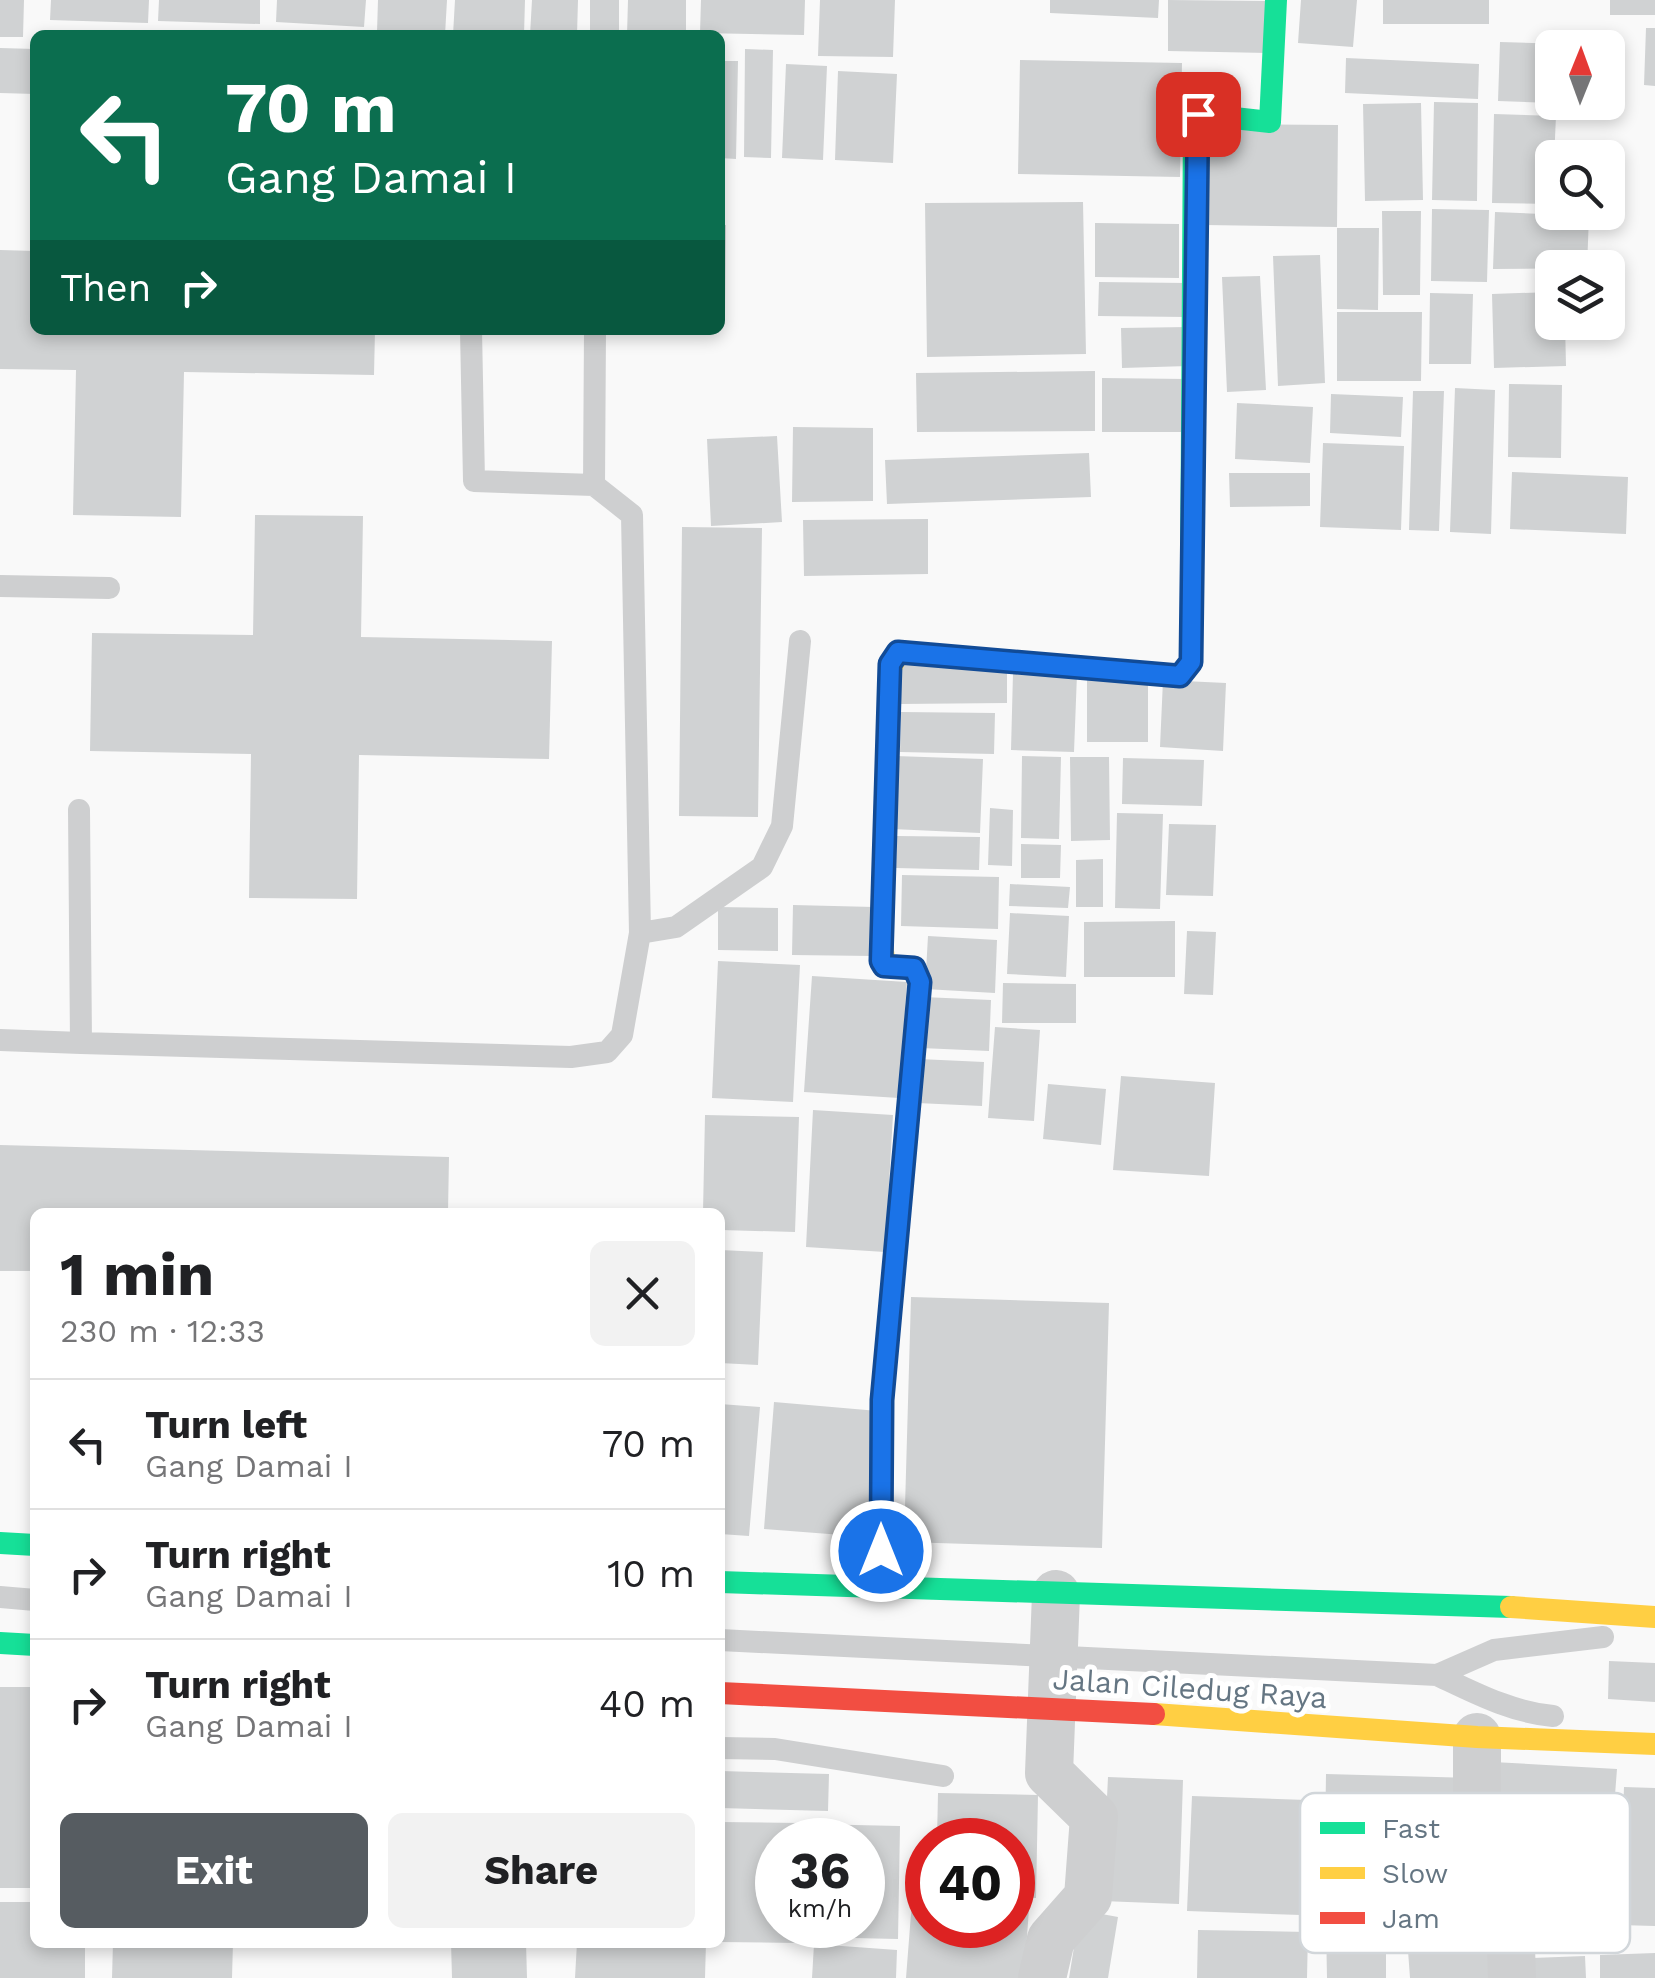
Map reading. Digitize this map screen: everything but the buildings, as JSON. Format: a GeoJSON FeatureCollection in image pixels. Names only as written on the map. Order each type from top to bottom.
{"type":"FeatureCollection","features":[{"type":"Feature","properties":{"kind":"street"},"geometry":{"type":"LineString","coordinates":[[880,1589],[882,1400],[920,982],[914,968],[884,966],[881,961],[890,664],[898,652],[1180,676],[1191,662],[1194,119],[1198,114],[1270,122],[1273,118],[1276,0]]}},
{"type":"Feature","properties":{"kind":"street"},"geometry":{"type":"LineString","coordinates":[[0,1542],[30,1544]]}},
{"type":"Feature","properties":{"kind":"street"},"geometry":{"type":"LineString","coordinates":[[725,1582],[1476,1606],[1655,1617]]}},
{"type":"Feature","properties":{"kind":"street"},"geometry":{"type":"LineString","coordinates":[[1042,1978],[1051,1939],[1088,1897],[1094,1817],[1049,1773],[1056,1594]]}},
{"type":"Feature","properties":{"kind":"street"},"geometry":{"type":"LineString","coordinates":[[0,1643],[30,1645]]}},
{"type":"Feature","properties":{"kind":"street","name":"Jalan Ciledug Raya"},"geometry":{"type":"LineString","coordinates":[[725,1693],[1052,1708],[1478,1738],[1655,1744]]}},
{"type":"Feature","properties":{"kind":"street"},"geometry":{"type":"LineString","coordinates":[[1478,1738],[1478,1793]]}},
{"type":"Feature","properties":{"kind":"street"},"geometry":{"type":"LineString","coordinates":[[1511,1953],[1512,1978]]}},
{"type":"Feature","properties":{"kind":"lane"},"geometry":{"type":"LineString","coordinates":[[0,1040],[571,1058],[607,1052],[622,1035],[640,934],[632,515],[594,485],[474,480],[471,335]]}},
{"type":"Feature","properties":{"kind":"lane"},"geometry":{"type":"LineString","coordinates":[[594,485],[595,335]]}},
{"type":"Feature","properties":{"kind":"lane"},"geometry":{"type":"LineString","coordinates":[[0,586],[109,588]]}},
{"type":"Feature","properties":{"kind":"lane"},"geometry":{"type":"LineString","coordinates":[[640,934],[676,927],[762,867],[782,826],[800,642]]}},
{"type":"Feature","properties":{"kind":"lane"},"geometry":{"type":"LineString","coordinates":[[80,810],[80,1043]]}},
{"type":"Feature","properties":{"kind":"lane"},"geometry":{"type":"LineString","coordinates":[[0,1597],[30,1600]]}},
{"type":"Feature","properties":{"kind":"lane"},"geometry":{"type":"LineString","coordinates":[[1438,1675],[1494,1650],[1553,1640],[1655,1639]]}},
{"type":"Feature","properties":{"kind":"lane"},"geometry":{"type":"LineString","coordinates":[[725,1640],[1438,1675],[1530,1714],[1655,1724]]}},
{"type":"Feature","properties":{"kind":"lane"},"geometry":{"type":"LineString","coordinates":[[725,1748],[775,1749],[943,1776]]}},
{"type":"Feature","properties":{"kind":"traffic: fast"},"geometry":{"type":"LineString","coordinates":[[1191,581],[1194,119],[1198,114],[1270,122],[1276,0]]}},
{"type":"Feature","properties":{"kind":"traffic: fast"},"geometry":{"type":"LineString","coordinates":[[0,1543],[30,1545]]}},
{"type":"Feature","properties":{"kind":"traffic: fast"},"geometry":{"type":"LineString","coordinates":[[725,1582],[1511,1607]]}},
{"type":"Feature","properties":{"kind":"traffic: fast"},"geometry":{"type":"LineString","coordinates":[[0,1643],[30,1645]]}},
{"type":"Feature","properties":{"kind":"traffic: slow"},"geometry":{"type":"LineString","coordinates":[[890,670],[898,653],[1180,675],[1191,662],[1191,581]]}},
{"type":"Feature","properties":{"kind":"traffic: slow"},"geometry":{"type":"LineString","coordinates":[[881,1589],[882,1400],[919,982],[915,968],[885,966],[882,944]]}},
{"type":"Feature","properties":{"kind":"traffic: slow"},"geometry":{"type":"LineString","coordinates":[[1511,1607],[1655,1617]]}},
{"type":"Feature","properties":{"kind":"traffic: slow"},"geometry":{"type":"LineString","coordinates":[[1154,1714],[1477,1737],[1655,1744]]}},
{"type":"Feature","properties":{"kind":"traffic: jam"},"geometry":{"type":"LineString","coordinates":[[882,944],[890,670]]}},
{"type":"Feature","properties":{"kind":"traffic: jam"},"geometry":{"type":"LineString","coordinates":[[725,1693],[1154,1714]]}},
{"type":"Feature","properties":{"kind":"route"},"geometry":{"type":"LineString","coordinates":[[881,1551],[882,1400],[920,982],[914,968],[884,966],[881,961],[890,664],[898,652],[1180,676],[1191,662],[1194,119],[1198,114]]}}]}
